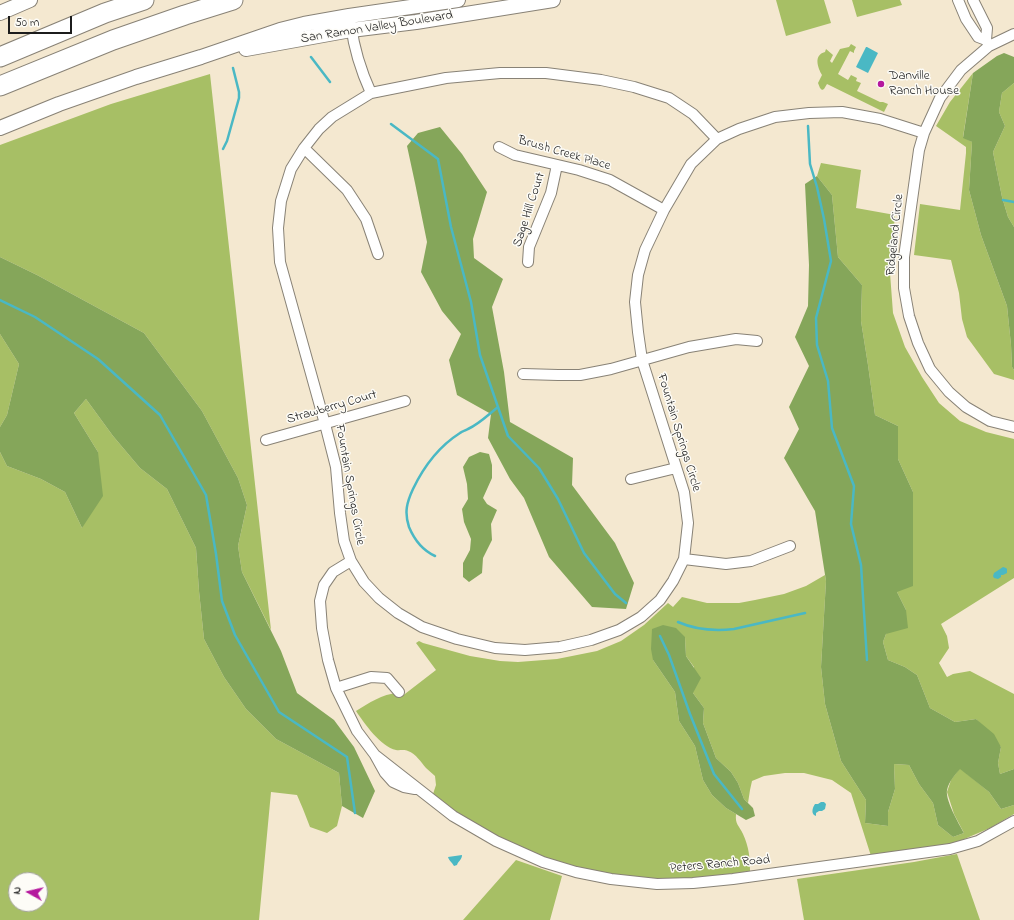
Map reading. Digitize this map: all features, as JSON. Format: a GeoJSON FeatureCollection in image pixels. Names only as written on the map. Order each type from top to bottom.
{"type":"FeatureCollection","features":[{"type":"Feature","properties":{"kind":"highway"},"geometry":{"type":"LineString","coordinates":[[0,57],[98,16],[144,0]]}},
{"type":"Feature","properties":{"kind":"highway"},"geometry":{"type":"LineString","coordinates":[[0,86],[113,40],[233,0]]}},
{"type":"Feature","properties":{"kind":"main road"},"geometry":{"type":"LineString","coordinates":[[0,14],[30,0]]}},
{"type":"Feature","properties":{"kind":"main road","name":"San Ramon Valley Boulevard"},"geometry":{"type":"LineString","coordinates":[[0,128],[59,104],[280,30],[349,16],[458,0]]}},
{"type":"Feature","properties":{"kind":"main road","name":"San Ramon Valley Boulevard"},"geometry":{"type":"LineString","coordinates":[[201,57],[351,30],[424,21],[553,0]]}},
{"type":"Feature","properties":{"kind":"street"},"geometry":{"type":"LineString","coordinates":[[958,0],[966,19],[978,37],[987,43]]}},
{"type":"Feature","properties":{"kind":"street"},"geometry":{"type":"LineString","coordinates":[[973,0],[987,28],[987,43]]}},
{"type":"Feature","properties":{"kind":"street"},"geometry":{"type":"LineString","coordinates":[[349,16],[357,56],[371,94]]}},
{"type":"Feature","properties":{"kind":"street","name":"Ridgeland Circle"},"geometry":{"type":"LineString","coordinates":[[1014,34],[987,43],[961,70],[940,98],[924,133],[919,150],[904,257],[904,288],[909,316],[918,343],[930,369],[949,392],[966,407],[990,421],[1014,427]]}},
{"type":"Feature","properties":{"kind":"street","name":"Fountain Springs Circle"},"geometry":{"type":"LineString","coordinates":[[717,138],[693,114],[669,98],[634,87],[601,80],[546,73],[500,73],[446,78],[371,94],[332,117],[319,129],[304,148],[291,169],[281,201],[278,228],[280,262],[336,467],[344,541],[351,561],[364,582],[379,598],[398,613],[422,627],[457,639],[495,648],[525,650],[560,647],[591,640],[619,630],[641,618],[660,600],[673,581],[684,559],[688,523],[684,492],[642,360],[635,302],[638,274],[645,250],[664,210],[691,164],[717,138],[775,117],[809,113],[842,112],[873,117],[924,133]]}},
{"type":"Feature","properties":{"kind":"street","name":"Brush Creek Place"},"geometry":{"type":"LineString","coordinates":[[500,147],[515,155],[579,170],[610,180],[664,210]]}},
{"type":"Feature","properties":{"kind":"street"},"geometry":{"type":"LineString","coordinates":[[304,148],[347,190],[366,219],[378,254]]}},
{"type":"Feature","properties":{"kind":"street","name":"Sage Hill Court"},"geometry":{"type":"LineString","coordinates":[[528,262],[529,247],[551,193],[557,165]]}},
{"type":"Feature","properties":{"kind":"street"},"geometry":{"type":"LineString","coordinates":[[523,374],[580,375],[611,369],[689,347],[736,339],[758,341]]}},
{"type":"Feature","properties":{"kind":"street","name":"Strawberry Court"},"geometry":{"type":"LineString","coordinates":[[266,440],[405,401]]}},
{"type":"Feature","properties":{"kind":"street"},"geometry":{"type":"LineString","coordinates":[[632,479],[676,468]]}},
{"type":"Feature","properties":{"kind":"street"},"geometry":{"type":"LineString","coordinates":[[684,559],[726,564],[751,562],[790,546]]}},
{"type":"Feature","properties":{"kind":"street","name":"Peters Ranch Road"},"geometry":{"type":"LineString","coordinates":[[351,561],[334,572],[324,585],[320,601],[322,628],[328,660],[336,688],[357,731],[375,755],[385,773],[393,782],[404,787],[418,790],[453,816],[496,841],[543,862],[576,872],[611,879],[657,884],[693,883],[733,879],[950,849],[978,841],[1014,821]]}},
{"type":"Feature","properties":{"kind":"street"},"geometry":{"type":"LineString","coordinates":[[336,688],[374,677],[387,678],[399,692]]}},
{"type":"Feature","properties":{"kind":"green space"},"geometry":{"type":"Polygon","coordinates":[[[776,0],[824,0],[831,23],[786,36],[776,0]]]}},
{"type":"Feature","properties":{"kind":"green space"},"geometry":{"type":"Polygon","coordinates":[[[852,0],[900,0],[902,5],[857,17],[852,0]]]}},
{"type":"Feature","properties":{"kind":"green space"},"geometry":{"type":"Polygon","coordinates":[[[851,44],[856,47],[854,53],[850,51],[838,74],[848,80],[851,75],[857,78],[856,81],[861,83],[857,91],[880,102],[888,104],[884,112],[827,84],[824,89],[822,90],[820,88],[818,83],[822,75],[818,65],[819,56],[825,52],[826,49],[833,55],[830,61],[832,63],[840,49],[849,47],[851,44]]]}},
{"type":"Feature","properties":{"kind":"green space"},"geometry":{"type":"Polygon","coordinates":[[[1004,53],[1014,57],[1014,83],[1002,93],[999,112],[1005,126],[993,152],[1002,197],[1008,217],[1014,227],[1014,370],[1012,367],[1007,306],[981,235],[969,190],[972,142],[963,138],[973,73],[997,56],[1004,53]]]}},
{"type":"Feature","properties":{"kind":"green space"},"geometry":{"type":"Polygon","coordinates":[[[973,73],[963,137],[972,142],[969,190],[981,235],[1007,306],[1014,380],[994,374],[967,337],[962,319],[959,293],[951,260],[914,255],[920,204],[960,210],[966,147],[936,126],[950,102],[973,73]]]}},
{"type":"Feature","properties":{"kind":"green space"},"geometry":{"type":"Polygon","coordinates":[[[210,74],[271,630],[242,572],[238,546],[247,505],[238,478],[202,411],[144,333],[37,275],[0,257],[0,145],[111,104],[210,74]]]}},
{"type":"Feature","properties":{"kind":"green space"},"geometry":{"type":"Polygon","coordinates":[[[1014,83],[1014,227],[1008,217],[1002,197],[993,152],[1005,126],[999,112],[1002,93],[1014,83]]]}},
{"type":"Feature","properties":{"kind":"green space"},"geometry":{"type":"Polygon","coordinates":[[[440,127],[462,154],[487,192],[473,239],[474,258],[503,279],[492,307],[504,372],[510,422],[573,458],[572,485],[615,543],[634,583],[626,609],[592,607],[549,557],[524,498],[510,479],[488,438],[491,414],[457,395],[449,360],[461,334],[442,311],[421,272],[427,242],[407,146],[418,133],[440,127]]]}},
{"type":"Feature","properties":{"kind":"green space"},"geometry":{"type":"Polygon","coordinates":[[[821,163],[861,170],[856,208],[895,215],[890,273],[893,313],[905,347],[939,403],[960,421],[986,432],[1014,439],[1014,578],[941,624],[947,636],[949,648],[939,663],[947,677],[953,674],[970,671],[1014,694],[1014,769],[1000,774],[998,763],[1001,747],[976,719],[955,722],[930,708],[917,675],[905,667],[888,660],[883,642],[886,634],[906,610],[897,592],[913,492],[898,459],[898,426],[875,415],[861,321],[862,285],[838,257],[832,195],[817,176],[821,163]]]}},
{"type":"Feature","properties":{"kind":"green space"},"geometry":{"type":"Polygon","coordinates":[[[817,176],[832,195],[838,257],[862,285],[861,321],[875,415],[898,426],[898,459],[913,492],[913,586],[897,592],[906,610],[908,628],[886,634],[883,642],[888,660],[905,667],[917,675],[930,708],[955,722],[976,719],[994,734],[1001,747],[998,763],[1000,774],[1014,769],[1014,805],[1001,809],[989,792],[960,769],[954,776],[947,790],[950,806],[964,833],[953,837],[938,825],[933,803],[919,784],[909,765],[894,764],[895,789],[888,812],[888,826],[865,823],[866,800],[841,761],[825,704],[821,667],[826,581],[815,511],[784,458],[799,429],[789,407],[809,366],[795,337],[808,306],[809,265],[805,184],[817,176]]]}},
{"type":"Feature","properties":{"kind":"green space"},"geometry":{"type":"Polygon","coordinates":[[[0,257],[37,275],[144,333],[202,411],[238,478],[247,505],[238,546],[242,572],[281,651],[297,693],[334,720],[354,747],[375,791],[363,818],[342,806],[339,773],[276,739],[246,709],[224,677],[204,639],[196,548],[167,489],[140,468],[113,436],[86,399],[74,413],[98,452],[103,496],[82,528],[65,492],[41,479],[7,466],[0,452],[0,427],[7,415],[19,364],[0,334],[0,257]]]}},
{"type":"Feature","properties":{"kind":"green space"},"geometry":{"type":"Polygon","coordinates":[[[0,334],[19,364],[7,415],[0,427],[0,334]]]}},
{"type":"Feature","properties":{"kind":"green space"},"geometry":{"type":"Polygon","coordinates":[[[86,399],[113,436],[140,468],[167,489],[196,548],[204,639],[224,677],[246,709],[276,739],[339,773],[342,806],[337,826],[327,833],[310,827],[297,795],[271,792],[259,920],[0,920],[0,452],[7,466],[41,479],[65,492],[82,528],[98,452],[74,413],[86,399]]]}},
{"type":"Feature","properties":{"kind":"green space"},"geometry":{"type":"Polygon","coordinates":[[[480,452],[489,454],[492,465],[492,478],[483,498],[487,504],[497,510],[491,524],[492,540],[483,558],[482,573],[469,582],[463,577],[463,563],[470,550],[471,539],[464,522],[462,509],[468,499],[467,484],[463,467],[469,457],[480,452]]]}},
{"type":"Feature","properties":{"kind":"green space"},"geometry":{"type":"Polygon","coordinates":[[[825,575],[826,581],[821,667],[825,704],[841,761],[866,800],[865,823],[888,826],[888,812],[895,789],[894,764],[909,765],[919,784],[933,803],[938,825],[953,837],[964,833],[954,814],[947,792],[951,780],[960,768],[989,792],[1001,809],[1014,805],[1014,814],[990,828],[955,843],[907,852],[871,856],[851,793],[832,780],[804,773],[785,773],[764,776],[752,781],[748,803],[744,799],[738,783],[731,772],[716,758],[703,723],[704,708],[693,693],[694,667],[686,656],[685,637],[653,660],[675,692],[679,721],[695,746],[703,780],[712,795],[726,808],[736,814],[737,823],[748,848],[750,871],[716,876],[663,879],[628,878],[611,876],[571,866],[525,850],[481,828],[445,804],[433,794],[436,785],[435,776],[418,758],[408,751],[390,748],[379,740],[356,711],[376,699],[387,695],[398,693],[401,697],[436,670],[416,643],[419,641],[470,656],[500,661],[518,662],[557,659],[597,651],[621,641],[644,625],[668,603],[673,607],[682,597],[707,603],[739,603],[784,594],[806,586],[825,575]]]}},
{"type":"Feature","properties":{"kind":"green space"},"geometry":{"type":"Polygon","coordinates":[[[663,625],[676,628],[685,637],[686,656],[701,678],[693,693],[704,708],[703,723],[716,758],[731,772],[738,783],[744,799],[753,808],[755,816],[746,820],[726,808],[712,795],[703,780],[695,746],[679,721],[675,692],[653,660],[651,649],[652,629],[663,625]]]}},
{"type":"Feature","properties":{"kind":"green space"},"geometry":{"type":"Polygon","coordinates":[[[957,854],[980,920],[804,920],[797,879],[914,862],[957,854]]]}},
{"type":"Feature","properties":{"kind":"green space"},"geometry":{"type":"Polygon","coordinates":[[[516,860],[562,876],[550,920],[463,920],[516,860]]]}},
{"type":"Feature","properties":{"kind":"water"},"geometry":{"type":"Polygon","coordinates":[[[866,47],[878,53],[868,73],[856,67],[866,47]]]}},
{"type":"Feature","properties":{"kind":"water"},"geometry":{"type":"Polygon","coordinates":[[[1003,567],[1007,569],[1007,573],[1001,575],[998,579],[994,578],[994,573],[1003,567]]]}},
{"type":"Feature","properties":{"kind":"water"},"geometry":{"type":"Polygon","coordinates":[[[821,802],[826,804],[825,809],[816,813],[816,816],[813,814],[813,808],[815,804],[821,802]]]}},
{"type":"Feature","properties":{"kind":"water"},"geometry":{"type":"Polygon","coordinates":[[[462,855],[457,865],[454,866],[448,857],[462,855]]]}},
{"type":"Feature","properties":{"kind":"waterway"},"geometry":{"type":"LineString","coordinates":[[311,57],[330,82]]}},
{"type":"Feature","properties":{"kind":"waterway"},"geometry":{"type":"LineString","coordinates":[[223,149],[227,141],[239,98],[233,68]]}},
{"type":"Feature","properties":{"kind":"waterway"},"geometry":{"type":"LineString","coordinates":[[391,124],[438,159],[451,227],[471,302],[480,355],[508,436],[539,468],[558,499],[584,553],[615,594],[626,603]]}},
{"type":"Feature","properties":{"kind":"waterway"},"geometry":{"type":"LineString","coordinates":[[808,126],[810,164],[824,219],[831,261],[816,318],[817,345],[828,381],[832,428],[854,486],[851,524],[861,565],[867,660]]}},
{"type":"Feature","properties":{"kind":"waterway"},"geometry":{"type":"LineString","coordinates":[[1003,200],[1014,202]]}},
{"type":"Feature","properties":{"kind":"waterway"},"geometry":{"type":"LineString","coordinates":[[0,300],[35,317],[98,359],[160,415],[206,495],[222,601],[235,635],[279,712],[347,757],[355,813]]}},
{"type":"Feature","properties":{"kind":"waterway"},"geometry":{"type":"LineString","coordinates":[[435,556],[426,551],[419,544],[413,536],[407,522],[406,512],[411,494],[427,465],[438,451],[452,438],[476,425],[498,407]]}},
{"type":"Feature","properties":{"kind":"waterway"},"geometry":{"type":"LineString","coordinates":[[678,622],[699,628],[727,630],[805,613]]}},
{"type":"Feature","properties":{"kind":"waterway"},"geometry":{"type":"LineString","coordinates":[[660,636],[669,655],[690,714],[714,774],[742,809]]}},
{"type":"Feature","properties":{"kind":"place","name":"Danville Ranch House"},"geometry":{"type":"Point","coordinates":[881,84]}}]}
